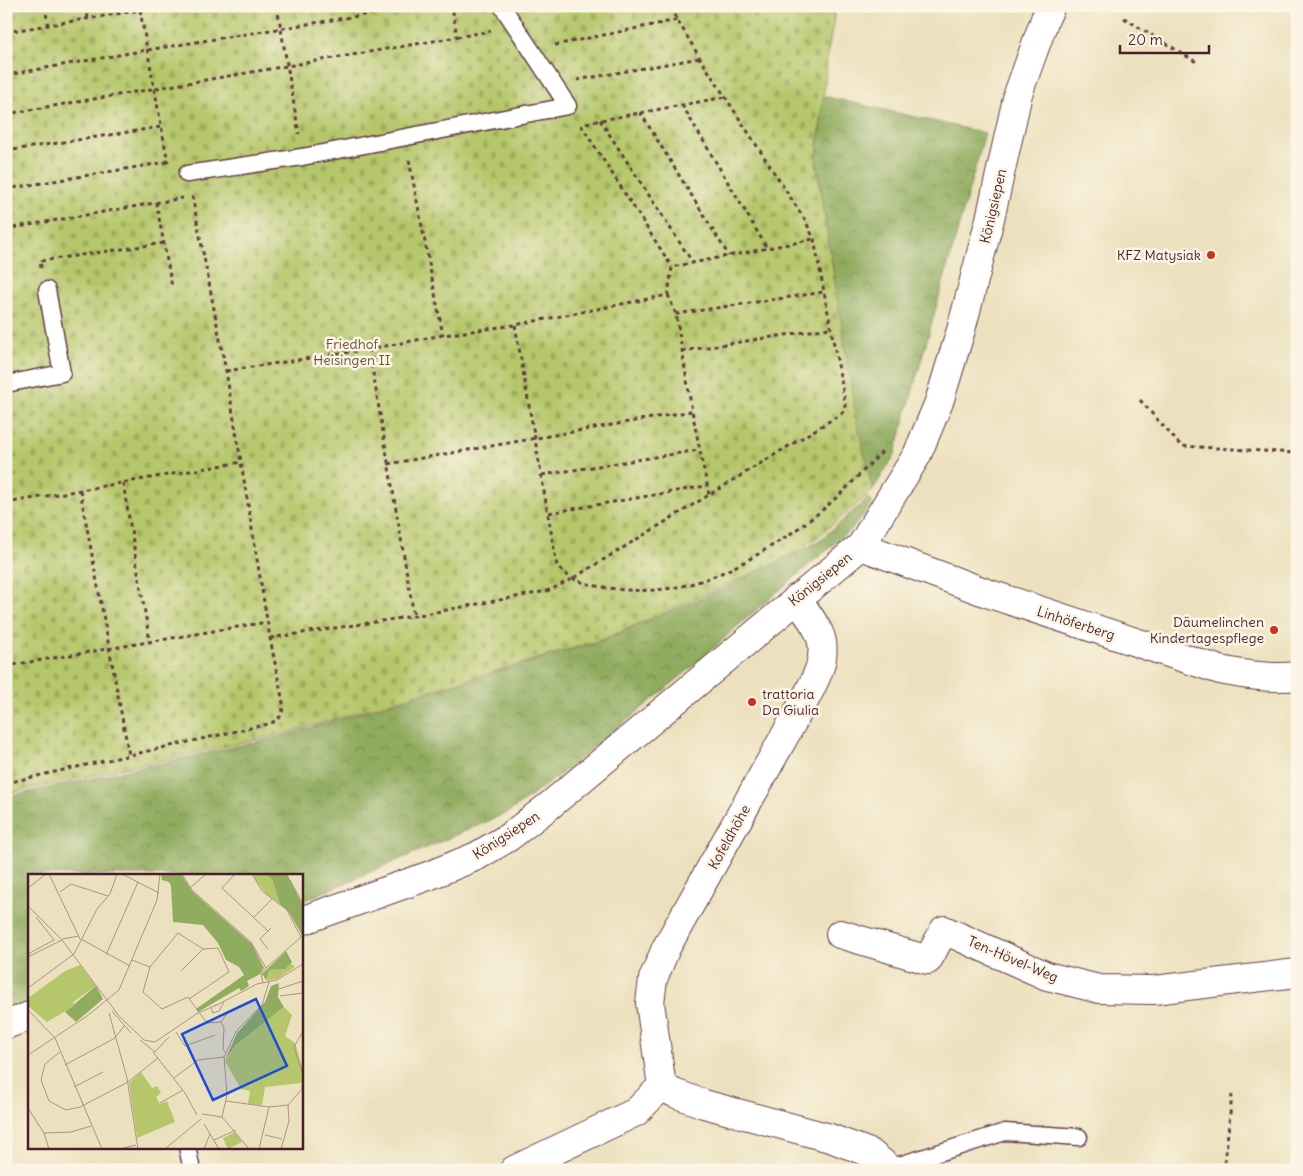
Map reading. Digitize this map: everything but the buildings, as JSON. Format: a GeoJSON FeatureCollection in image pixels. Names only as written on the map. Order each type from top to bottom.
{"type":"FeatureCollection","features":[{"type":"Feature","properties":{"kind":"street","name":"Königsiepen"},"geometry":{"type":"LineString","coordinates":[[302,921],[452,867],[477,856],[509,836],[556,800],[861,546],[916,455],[940,402],[990,219],[1018,94],[1045,19],[1052,6]]}},
{"type":"Feature","properties":{"kind":"street","name":"Linhöferberg"},"geometry":{"type":"LineString","coordinates":[[861,546],[986,593],[1204,665],[1255,677],[1284,678],[1297,676]]}},
{"type":"Feature","properties":{"kind":"street","name":"Kofeldhöhe"},"geometry":{"type":"LineString","coordinates":[[662,1086],[650,1003],[653,979],[666,948],[819,672],[823,651],[820,635],[797,598]]}},
{"type":"Feature","properties":{"kind":"street","name":"Ten-Hövel-Weg"},"geometry":{"type":"LineString","coordinates":[[840,934],[928,960],[944,930],[1047,976],[1099,989],[1154,990],[1297,973]]}},
{"type":"Feature","properties":{"kind":"street"},"geometry":{"type":"LineString","coordinates":[[6,1025],[28,1016]]}},
{"type":"Feature","properties":{"kind":"street"},"geometry":{"type":"LineString","coordinates":[[514,1170],[636,1112],[662,1086],[704,1104],[830,1138],[870,1153],[890,1169]]}},
{"type":"Feature","properties":{"kind":"lane"},"geometry":{"type":"LineString","coordinates":[[188,174],[302,157],[568,106],[502,6]]}},
{"type":"Feature","properties":{"kind":"lane"},"geometry":{"type":"LineString","coordinates":[[6,384],[62,373],[47,290]]}},
{"type":"Feature","properties":{"kind":"lane"},"geometry":{"type":"LineString","coordinates":[[890,1169],[1005,1132],[1079,1137]]}},
{"type":"Feature","properties":{"kind":"lane"},"geometry":{"type":"LineString","coordinates":[[187,1148],[192,1170]]}},
{"type":"Feature","properties":{"kind":"path"},"geometry":{"type":"LineString","coordinates":[[45,6],[48,25]]}},
{"type":"Feature","properties":{"kind":"path"},"geometry":{"type":"LineString","coordinates":[[86,6],[88,18]]}},
{"type":"Feature","properties":{"kind":"path"},"geometry":{"type":"LineString","coordinates":[[123,6],[124,13]]}},
{"type":"Feature","properties":{"kind":"path"},"geometry":{"type":"LineString","coordinates":[[6,32],[164,6]]}},
{"type":"Feature","properties":{"kind":"path"},"geometry":{"type":"LineString","coordinates":[[277,6],[302,157]]}},
{"type":"Feature","properties":{"kind":"path"},"geometry":{"type":"LineString","coordinates":[[6,74],[419,6]]}},
{"type":"Feature","properties":{"kind":"path"},"geometry":{"type":"LineString","coordinates":[[452,6],[457,37]]}},
{"type":"Feature","properties":{"kind":"path"},"geometry":{"type":"LineString","coordinates":[[270,638],[414,616],[550,590],[572,579],[841,414],[845,402],[814,239],[805,220],[700,58],[669,6]]}},
{"type":"Feature","properties":{"kind":"path"},"geometry":{"type":"LineString","coordinates":[[140,10],[169,170]]}},
{"type":"Feature","properties":{"kind":"path"},"geometry":{"type":"LineString","coordinates":[[1124,18],[1153,36]]}},
{"type":"Feature","properties":{"kind":"path"},"geometry":{"type":"LineString","coordinates":[[531,50],[677,20]]}},
{"type":"Feature","properties":{"kind":"path"},"geometry":{"type":"LineString","coordinates":[[6,114],[516,27]]}},
{"type":"Feature","properties":{"kind":"path"},"geometry":{"type":"LineString","coordinates":[[1165,43],[1198,63]]}},
{"type":"Feature","properties":{"kind":"path"},"geometry":{"type":"LineString","coordinates":[[554,84],[700,58]]}},
{"type":"Feature","properties":{"kind":"path"},"geometry":{"type":"LineString","coordinates":[[709,495],[692,412],[676,314],[668,295],[672,267],[580,124],[725,97]]}},
{"type":"Feature","properties":{"kind":"path"},"geometry":{"type":"LineString","coordinates":[[682,105],[767,248]]}},
{"type":"Feature","properties":{"kind":"path"},"geometry":{"type":"LineString","coordinates":[[640,112],[729,256]]}},
{"type":"Feature","properties":{"kind":"path"},"geometry":{"type":"LineString","coordinates":[[600,120],[693,263]]}},
{"type":"Feature","properties":{"kind":"path"},"geometry":{"type":"LineString","coordinates":[[6,151],[161,127]]}},
{"type":"Feature","properties":{"kind":"path"},"geometry":{"type":"LineString","coordinates":[[405,137],[443,335]]}},
{"type":"Feature","properties":{"kind":"path"},"geometry":{"type":"LineString","coordinates":[[6,189],[168,162]]}},
{"type":"Feature","properties":{"kind":"path"},"geometry":{"type":"LineString","coordinates":[[6,783],[268,724],[279,720],[283,713],[283,703],[267,622],[226,371],[188,174]]}},
{"type":"Feature","properties":{"kind":"path"},"geometry":{"type":"LineString","coordinates":[[6,230],[192,196]]}},
{"type":"Feature","properties":{"kind":"path"},"geometry":{"type":"LineString","coordinates":[[156,202],[172,287]]}},
{"type":"Feature","properties":{"kind":"path"},"geometry":{"type":"LineString","coordinates":[[672,267],[814,239]]}},
{"type":"Feature","properties":{"kind":"path"},"geometry":{"type":"LineString","coordinates":[[47,290],[40,261],[164,243]]}},
{"type":"Feature","properties":{"kind":"path"},"geometry":{"type":"LineString","coordinates":[[676,314],[824,292]]}},
{"type":"Feature","properties":{"kind":"path"},"geometry":{"type":"LineString","coordinates":[[226,371],[515,325],[668,295]]}},
{"type":"Feature","properties":{"kind":"path"},"geometry":{"type":"LineString","coordinates":[[515,325],[557,566],[572,579],[604,587],[635,591],[666,590],[700,582],[725,573],[791,534],[820,511],[889,445],[895,444],[916,455]]}},
{"type":"Feature","properties":{"kind":"path"},"geometry":{"type":"LineString","coordinates":[[682,351],[830,328]]}},
{"type":"Feature","properties":{"kind":"path"},"geometry":{"type":"LineString","coordinates":[[369,349],[414,616]]}},
{"type":"Feature","properties":{"kind":"path"},"geometry":{"type":"LineString","coordinates":[[1140,400],[1181,446],[1297,453]]}},
{"type":"Feature","properties":{"kind":"path"},"geometry":{"type":"LineString","coordinates":[[388,464],[692,412]]}},
{"type":"Feature","properties":{"kind":"path"},"geometry":{"type":"LineString","coordinates":[[542,475],[699,450]]}},
{"type":"Feature","properties":{"kind":"path"},"geometry":{"type":"LineString","coordinates":[[6,503],[242,462]]}},
{"type":"Feature","properties":{"kind":"path"},"geometry":{"type":"LineString","coordinates":[[123,483],[150,642]]}},
{"type":"Feature","properties":{"kind":"path"},"geometry":{"type":"LineString","coordinates":[[549,513],[706,486]]}},
{"type":"Feature","properties":{"kind":"path"},"geometry":{"type":"LineString","coordinates":[[80,490],[129,755]]}},
{"type":"Feature","properties":{"kind":"path"},"geometry":{"type":"LineString","coordinates":[[6,666],[267,622]]}},
{"type":"Feature","properties":{"kind":"path"},"geometry":{"type":"LineString","coordinates":[[1224,1170],[1232,1095]]}},
{"type":"Feature","properties":{"kind":"green space","name":"Friedhof Heisingen II"},"geometry":{"type":"Polygon","coordinates":[[[6,6],[834,6],[816,163],[856,418],[873,491],[814,540],[776,563],[604,639],[284,734],[6,794],[6,6]]]}},
{"type":"Feature","properties":{"kind":"green space"},"geometry":{"type":"Polygon","coordinates":[[[823,96],[985,133],[895,454],[873,490],[855,417],[817,162],[823,96]]]}},
{"type":"Feature","properties":{"kind":"green space"},"geometry":{"type":"Polygon","coordinates":[[[868,498],[873,503],[853,528],[751,614],[697,663],[566,770],[509,812],[302,902],[302,874],[28,874],[28,1009],[6,1017],[6,797],[280,737],[604,640],[720,590],[818,542],[868,498]]]}},
{"type":"Feature","properties":{"kind":"place","name":"KFZ Matysiak"},"geometry":{"type":"Point","coordinates":[1211,255]}},
{"type":"Feature","properties":{"kind":"place","name":"Däumelinchen Kindertagespflege"},"geometry":{"type":"Point","coordinates":[1274,630]}},
{"type":"Feature","properties":{"kind":"place","name":"trattoria Da Giulia"},"geometry":{"type":"Point","coordinates":[752,702]}}]}
